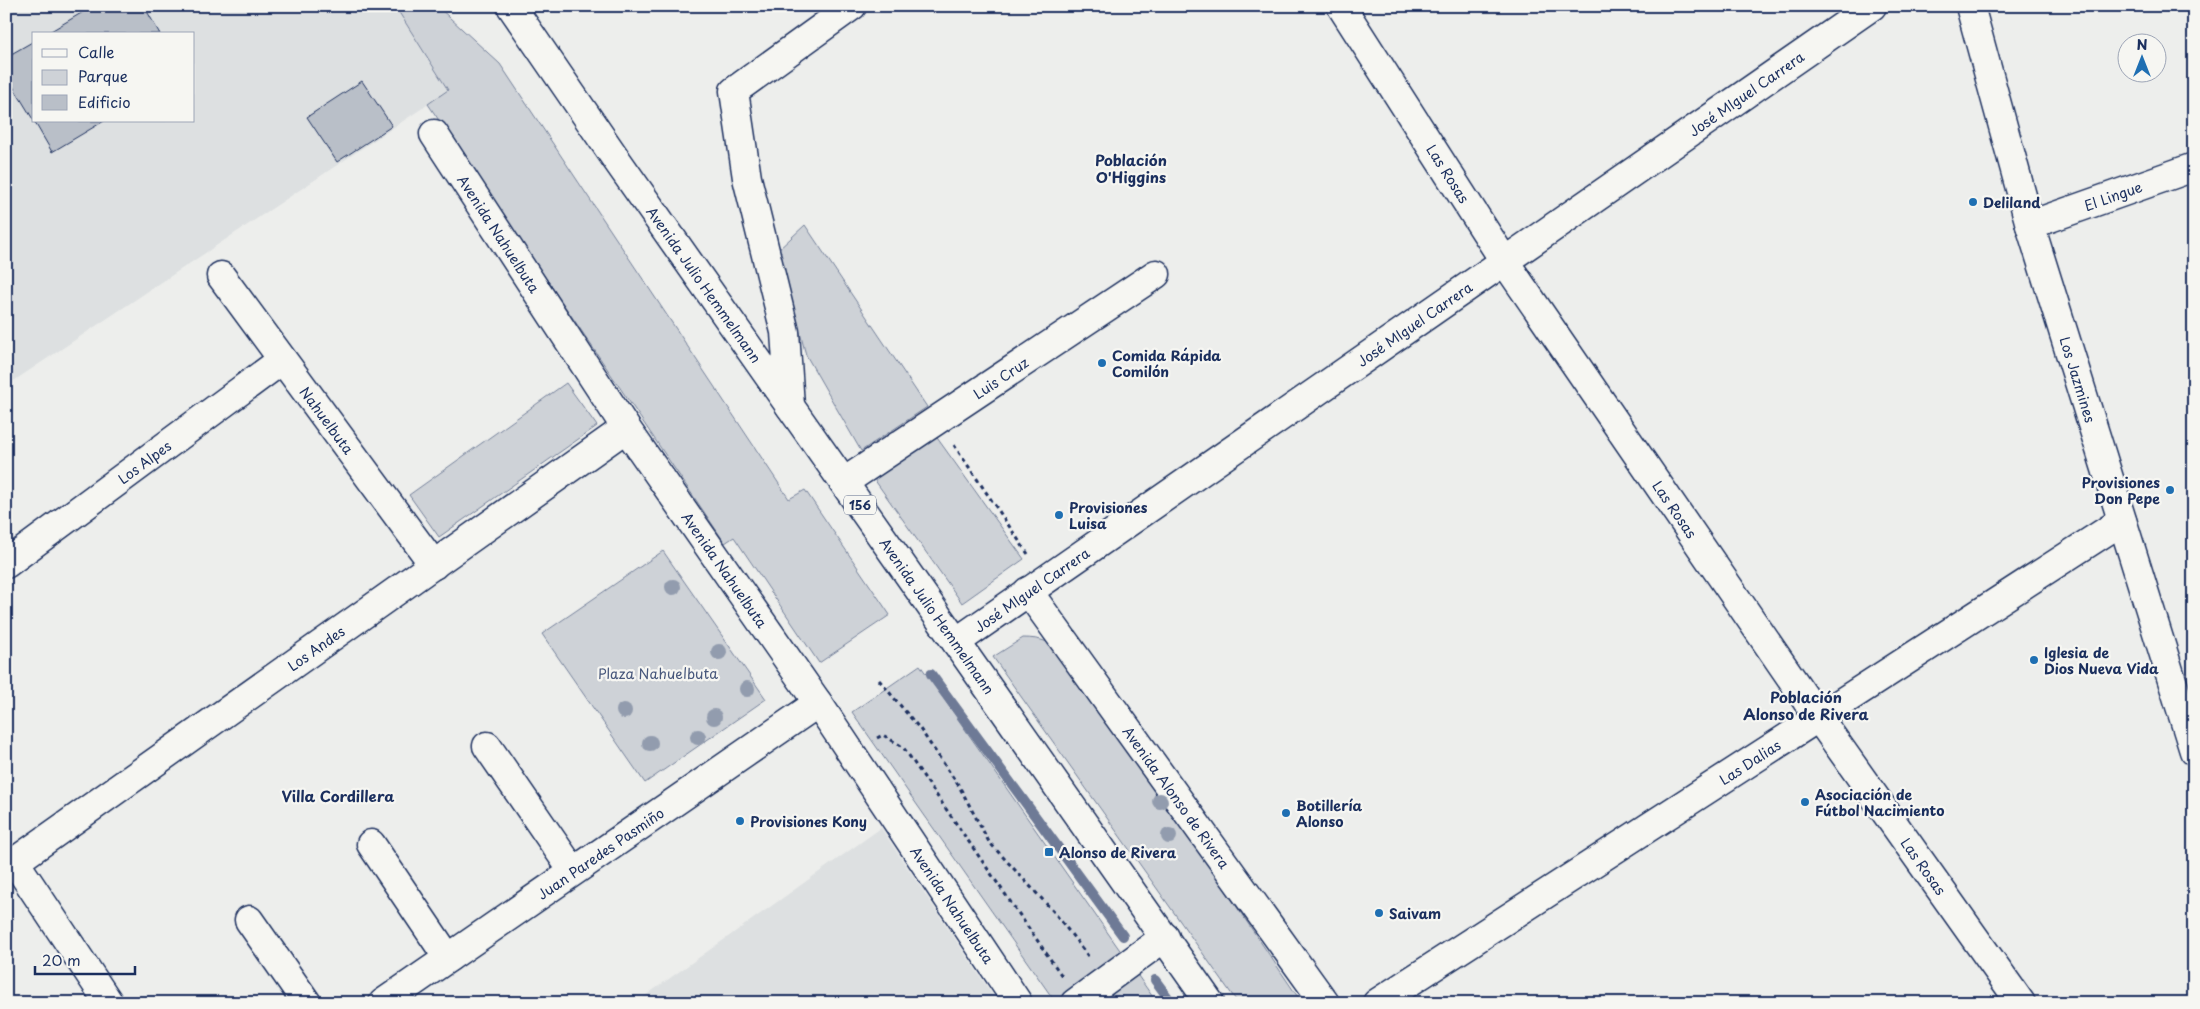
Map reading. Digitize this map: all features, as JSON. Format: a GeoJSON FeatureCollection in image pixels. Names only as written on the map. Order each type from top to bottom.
{"type":"FeatureCollection","features":[{"type":"Feature","properties":{"kind":"main road","name":"Avenida Julio Hemmelmann"},"geometry":{"type":"LineString","coordinates":[[511,6],[616,159],[1165,936],[1210,1003]]}},
{"type":"Feature","properties":{"kind":"main road"},"geometry":{"type":"LineString","coordinates":[[790,406],[785,332],[747,178],[734,91],[852,6]]}},
{"type":"Feature","properties":{"kind":"main road","name":"Las Rosas"},"geometry":{"type":"LineString","coordinates":[[1340,6],[1505,262],[1818,718],[2021,1003]]}},
{"type":"Feature","properties":{"kind":"main road","name":"José MIguel Carrera"},"geometry":{"type":"LineString","coordinates":[[956,642],[1872,6]]}},
{"type":"Feature","properties":{"kind":"main road","name":"Los Jazmines"},"geometry":{"type":"LineString","coordinates":[[1970,6],[2030,225],[2194,751]]}},
{"type":"Feature","properties":{"kind":"main road","name":"Avenida Nahuelbuta"},"geometry":{"type":"LineString","coordinates":[[434,134],[626,428],[818,703],[1018,1003]]}},
{"type":"Feature","properties":{"kind":"main road","name":"El Lingue"},"geometry":{"type":"LineString","coordinates":[[2030,225],[2194,167]]}},
{"type":"Feature","properties":{"kind":"main road","name":"Luis Cruz"},"geometry":{"type":"LineString","coordinates":[[844,482],[1156,274]]}},
{"type":"Feature","properties":{"kind":"main road","name":"Nahuelbuta"},"geometry":{"type":"LineString","coordinates":[[221,276],[434,565]]}},
{"type":"Feature","properties":{"kind":"main road","name":"Los Alpes"},"geometry":{"type":"LineString","coordinates":[[6,564],[282,360]]}},
{"type":"Feature","properties":{"kind":"main road","name":"Los Andes"},"geometry":{"type":"LineString","coordinates":[[10,865],[626,428]]}},
{"type":"Feature","properties":{"kind":"main road","name":"Las Dalias"},"geometry":{"type":"LineString","coordinates":[[1377,1003],[2122,521]]}},
{"type":"Feature","properties":{"kind":"main road","name":"Avenida Alonso de Rivera"},"geometry":{"type":"LineString","coordinates":[[1036,585],[1324,1003]]}},
{"type":"Feature","properties":{"kind":"main road","name":"Juan Paredes Pasmiño"},"geometry":{"type":"LineString","coordinates":[[383,1003],[818,703]]}},
{"type":"Feature","properties":{"kind":"main road"},"geometry":{"type":"LineString","coordinates":[[487,746],[573,871]]}},
{"type":"Feature","properties":{"kind":"main road"},"geometry":{"type":"LineString","coordinates":[[371,844],[448,958]]}},
{"type":"Feature","properties":{"kind":"main road"},"geometry":{"type":"LineString","coordinates":[[10,865],[109,1003]]}},
{"type":"Feature","properties":{"kind":"main road"},"geometry":{"type":"LineString","coordinates":[[250,920],[307,1003]]}},
{"type":"Feature","properties":{"kind":"main road"},"geometry":{"type":"LineString","coordinates":[[1077,1001],[1165,936]]}},
{"type":"Feature","properties":{"kind":"path"},"geometry":{"type":"LineString","coordinates":[[937,420],[1036,585]]}},
{"type":"Feature","properties":{"kind":"path"},"geometry":{"type":"LineString","coordinates":[[879,680],[920,729],[959,786],[989,842],[1054,912],[1106,981]]}},
{"type":"Feature","properties":{"kind":"path"},"geometry":{"type":"LineString","coordinates":[[852,754],[883,734],[903,747],[1077,1001]]}},
{"type":"Feature","properties":{"kind":"shaded area"},"geometry":{"type":"Polygon","coordinates":[[[10,6],[395,6],[448,91],[6,386],[6,8],[10,6]]]}},
{"type":"Feature","properties":{"kind":"shaded area"},"geometry":{"type":"Polygon","coordinates":[[[881,828],[998,1003],[635,1003],[881,828]]]}},
{"type":"Feature","properties":{"kind":"green space"},"geometry":{"type":"Polygon","coordinates":[[[395,6],[437,6],[500,64],[789,499],[805,490],[890,615],[819,663],[734,537],[725,543],[428,104],[448,90],[395,6]]]}},
{"type":"Feature","properties":{"kind":"green space"},"geometry":{"type":"Polygon","coordinates":[[[805,225],[927,407],[861,451],[806,355],[778,250],[805,225]]]}},
{"type":"Feature","properties":{"kind":"green space"},"geometry":{"type":"Polygon","coordinates":[[[566,383],[597,426],[439,537],[409,495],[566,383]]]}},
{"type":"Feature","properties":{"kind":"green space"},"geometry":{"type":"Polygon","coordinates":[[[935,435],[1024,559],[962,603],[874,479],[935,435]]]}},
{"type":"Feature","properties":{"kind":"green space","name":"Plaza Nahuelbuta"},"geometry":{"type":"Polygon","coordinates":[[[663,551],[766,699],[645,783],[542,634],[663,551]]]}},
{"type":"Feature","properties":{"kind":"green space"},"geometry":{"type":"Polygon","coordinates":[[[1023,638],[1046,642],[1065,654],[1302,1003],[1238,1003],[993,657],[1023,638]]]}},
{"type":"Feature","properties":{"kind":"green space"},"geometry":{"type":"Polygon","coordinates":[[[920,665],[1157,1003],[1056,1003],[852,712],[920,665]]]}},
{"type":"Feature","properties":{"kind":"building"},"geometry":{"type":"Polygon","coordinates":[[[93,6],[144,6],[159,32],[49,32],[93,6]]]}},
{"type":"Feature","properties":{"kind":"building"},"geometry":{"type":"Polygon","coordinates":[[[32,42],[32,118],[6,75],[6,57],[32,42]]]}},
{"type":"Feature","properties":{"kind":"building"},"geometry":{"type":"Polygon","coordinates":[[[362,81],[392,126],[337,162],[307,117],[362,81]]]}},
{"type":"Feature","properties":{"kind":"building"},"geometry":{"type":"Polygon","coordinates":[[[35,122],[102,122],[52,152],[35,122]]]}},
{"type":"Feature","properties":{"kind":"waterway"},"geometry":{"type":"LineString","coordinates":[[931,674],[1123,936]]}},
{"type":"Feature","properties":{"kind":"waterway"},"geometry":{"type":"LineString","coordinates":[[1155,980],[1172,1003]]}},
{"type":"Feature","properties":{"kind":"place","name":"Deliland"},"geometry":{"type":"Point","coordinates":[1973,202]}},
{"type":"Feature","properties":{"kind":"place","name":"Comida Rápida Comilón"},"geometry":{"type":"Point","coordinates":[1102,363]}},
{"type":"Feature","properties":{"kind":"place","name":"Provisiones Don Pepe"},"geometry":{"type":"Point","coordinates":[2170,490]}},
{"type":"Feature","properties":{"kind":"place","name":"Provisiones Luisa"},"geometry":{"type":"Point","coordinates":[1059,515]}},
{"type":"Feature","properties":{"kind":"place","name":"Iglesia de Dios Nueva Vida"},"geometry":{"type":"Point","coordinates":[2034,660]}},
{"type":"Feature","properties":{"kind":"place","name":"Asociación de Fútbol Nacimiento"},"geometry":{"type":"Point","coordinates":[1805,802]}},
{"type":"Feature","properties":{"kind":"place","name":"Botillería Alonso"},"geometry":{"type":"Point","coordinates":[1286,813]}},
{"type":"Feature","properties":{"kind":"place","name":"Provisiones Kony"},"geometry":{"type":"Point","coordinates":[740,821]}},
{"type":"Feature","properties":{"kind":"place","name":"Alonso de Rivera"},"geometry":{"type":"Point","coordinates":[1049,852]}},
{"type":"Feature","properties":{"kind":"place","name":"Saivam"},"geometry":{"type":"Point","coordinates":[1379,913]}},
{"type":"Feature","properties":{"kind":"district","name":"Población O'Higgins"},"geometry":{"type":"Point","coordinates":[1131,168]}},
{"type":"Feature","properties":{"kind":"district","name":"Población Alonso de Rivera"},"geometry":{"type":"Point","coordinates":[1806,704]}},
{"type":"Feature","properties":{"kind":"district","name":"Villa Cordillera"},"geometry":{"type":"Point","coordinates":[338,795]}}]}
